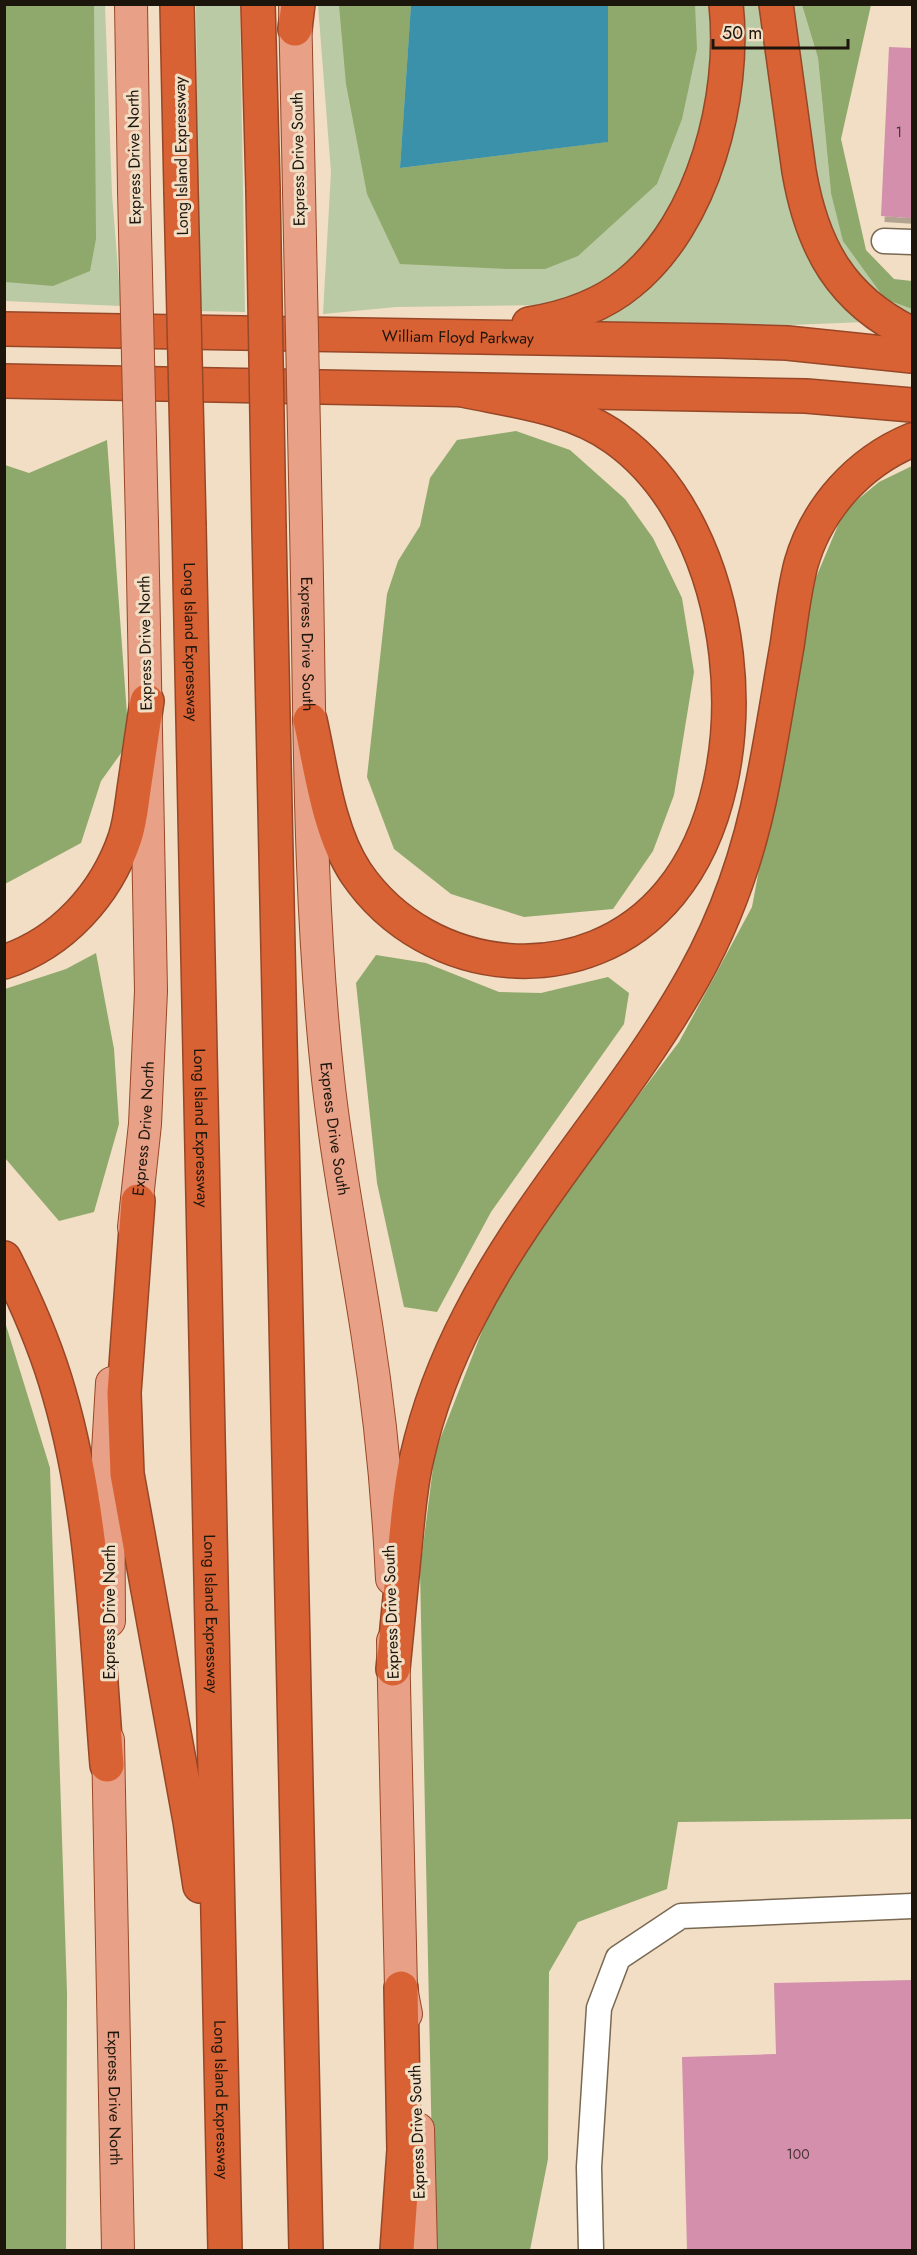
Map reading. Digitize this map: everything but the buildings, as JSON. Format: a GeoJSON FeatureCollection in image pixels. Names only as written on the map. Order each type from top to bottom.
{"type":"FeatureCollection","features":[{"type":"Feature","properties":{"kind":"highway","name":"Long Island Expressway"},"geometry":{"type":"LineString","coordinates":[[177,4],[225,2250]]}},
{"type":"Feature","properties":{"kind":"highway"},"geometry":{"type":"LineString","coordinates":[[258,4],[306,2250]]}},
{"type":"Feature","properties":{"kind":"highway"},"geometry":{"type":"LineString","coordinates":[[457,336],[555,319],[583,310],[628,284],[661,250],[675,229],[700,180],[717,129],[727,70],[729,41],[726,4]]}},
{"type":"Feature","properties":{"kind":"highway"},"geometry":{"type":"LineString","coordinates":[[776,4],[799,171],[815,234],[832,267],[855,296],[884,318],[912,334]]}},
{"type":"Feature","properties":{"kind":"highway","name":"William Floyd Parkway"},"geometry":{"type":"LineString","coordinates":[[5,329],[788,343],[912,356]]}},
{"type":"Feature","properties":{"kind":"highway"},"geometry":{"type":"LineString","coordinates":[[4,381],[806,396],[912,405]]}},
{"type":"Feature","properties":{"kind":"highway"},"geometry":{"type":"LineString","coordinates":[[310,720],[334,828],[356,872],[370,891],[404,923],[442,946],[465,954],[513,961],[540,960],[591,949],[615,938],[654,910],[674,888],[696,854],[712,813],[725,759],[730,678],[723,628],[716,601],[709,577],[687,525],[659,480],[627,447],[600,428],[563,413],[463,390]]}},
{"type":"Feature","properties":{"kind":"highway"},"geometry":{"type":"LineString","coordinates":[[393,1670],[409,1502],[417,1456],[457,1341],[483,1290],[515,1237],[660,1032],[707,952],[731,897],[750,839],[763,783],[797,585],[808,545],[828,509],[852,479],[881,456],[912,440]]}},
{"type":"Feature","properties":{"kind":"highway"},"geometry":{"type":"LineString","coordinates":[[4,962],[28,952],[64,928],[81,913],[107,877],[125,837],[131,813],[147,701]]}},
{"type":"Feature","properties":{"kind":"highway"},"geometry":{"type":"LineString","coordinates":[[138,1201],[124,1393],[127,1474],[190,1821],[220,2024]]}},
{"type":"Feature","properties":{"kind":"highway"},"geometry":{"type":"LineString","coordinates":[[4,1258],[29,1311],[50,1364],[72,1445],[83,1503],[107,1765]]}},
{"type":"Feature","properties":{"kind":"highway"},"geometry":{"type":"LineString","coordinates":[[397,2250],[404,2150],[401,1988]]}},
{"type":"Feature","properties":{"kind":"main road","name":"Express Drive North"},"geometry":{"type":"LineString","coordinates":[[118,2250],[107,1765],[110,1685],[108,1451],[110,1403],[121,1305],[138,1201],[145,1124],[151,991],[147,701],[130,4]]}},
{"type":"Feature","properties":{"kind":"main road","name":"Express Drive South"},"geometry":{"type":"LineString","coordinates":[[296,13],[313,855],[322,1017],[335,1135],[381,1437],[390,1543],[401,1988],[417,2078],[421,2250]]}},
{"type":"Feature","properties":{"kind":"lane"},"geometry":{"type":"LineString","coordinates":[[884,241],[912,243]]}},
{"type":"Feature","properties":{"kind":"lane"},"geometry":{"type":"LineString","coordinates":[[591,2250],[589,2167],[599,2008],[618,1958],[681,1916],[912,1906]]}},
{"type":"Feature","properties":{"kind":"green space"},"geometry":{"type":"Polygon","coordinates":[[[4,5],[94,5],[96,239],[90,271],[53,286],[5,282],[4,5]]]}},
{"type":"Feature","properties":{"kind":"green space"},"geometry":{"type":"Polygon","coordinates":[[[5,5],[105,5],[112,194],[121,306],[5,301],[5,5]]]}},
{"type":"Feature","properties":{"kind":"green space"},"geometry":{"type":"Polygon","coordinates":[[[196,5],[240,5],[245,312],[199,311],[196,5]]]}},
{"type":"Feature","properties":{"kind":"green space"},"geometry":{"type":"Polygon","coordinates":[[[318,5],[712,5],[716,31],[705,121],[675,206],[619,274],[552,305],[396,307],[323,314],[331,172],[318,5]]]}},
{"type":"Feature","properties":{"kind":"green space"},"geometry":{"type":"Polygon","coordinates":[[[339,5],[411,5],[400,168],[607,142],[608,5],[695,5],[697,49],[682,119],[657,184],[578,256],[545,269],[400,264],[367,194],[346,84],[339,5]]]}},
{"type":"Feature","properties":{"kind":"green space"},"geometry":{"type":"Polygon","coordinates":[[[739,5],[771,5],[794,172],[867,322],[789,325],[590,323],[628,301],[685,244],[723,153],[744,50],[739,5]]]}},
{"type":"Feature","properties":{"kind":"green space"},"geometry":{"type":"Polygon","coordinates":[[[789,5],[802,5],[818,58],[831,193],[885,299],[912,309],[912,324],[872,297],[836,253],[813,189],[797,35],[789,5]]]}},
{"type":"Feature","properties":{"kind":"green space"},"geometry":{"type":"Polygon","coordinates":[[[802,5],[871,5],[841,139],[866,250],[894,279],[912,281],[912,309],[885,299],[843,241],[831,193],[818,58],[802,5]]]}},
{"type":"Feature","properties":{"kind":"green space"},"geometry":{"type":"Polygon","coordinates":[[[516,431],[570,450],[625,499],[653,538],[682,598],[694,672],[674,795],[653,851],[613,909],[524,917],[451,894],[394,849],[367,777],[387,594],[398,561],[420,526],[430,478],[457,440],[516,431]]]}},
{"type":"Feature","properties":{"kind":"green space"},"geometry":{"type":"Polygon","coordinates":[[[107,440],[129,742],[101,781],[81,843],[5,884],[5,465],[29,473],[107,440]]]}},
{"type":"Feature","properties":{"kind":"green space"},"geometry":{"type":"Polygon","coordinates":[[[912,466],[912,1819],[678,1822],[667,1889],[578,1922],[549,1972],[548,2159],[530,2250],[434,2250],[420,1570],[435,1452],[486,1321],[527,1243],[679,1042],[752,907],[812,587],[844,511],[879,482],[912,466]]]}},
{"type":"Feature","properties":{"kind":"green space"},"geometry":{"type":"Polygon","coordinates":[[[96,953],[114,1049],[119,1124],[94,1212],[59,1221],[5,1158],[5,989],[66,969],[96,953]]]}},
{"type":"Feature","properties":{"kind":"green space"},"geometry":{"type":"Polygon","coordinates":[[[376,955],[426,963],[499,992],[541,993],[608,977],[629,993],[624,1024],[491,1212],[437,1312],[404,1307],[377,1183],[356,983],[376,955]]]}},
{"type":"Feature","properties":{"kind":"green space"},"geometry":{"type":"Polygon","coordinates":[[[5,1322],[50,1468],[67,1993],[66,2250],[5,2250],[5,1322]]]}},
{"type":"Feature","properties":{"kind":"water"},"geometry":{"type":"Polygon","coordinates":[[[411,5],[608,5],[608,142],[400,168],[411,5]]]}}]}
